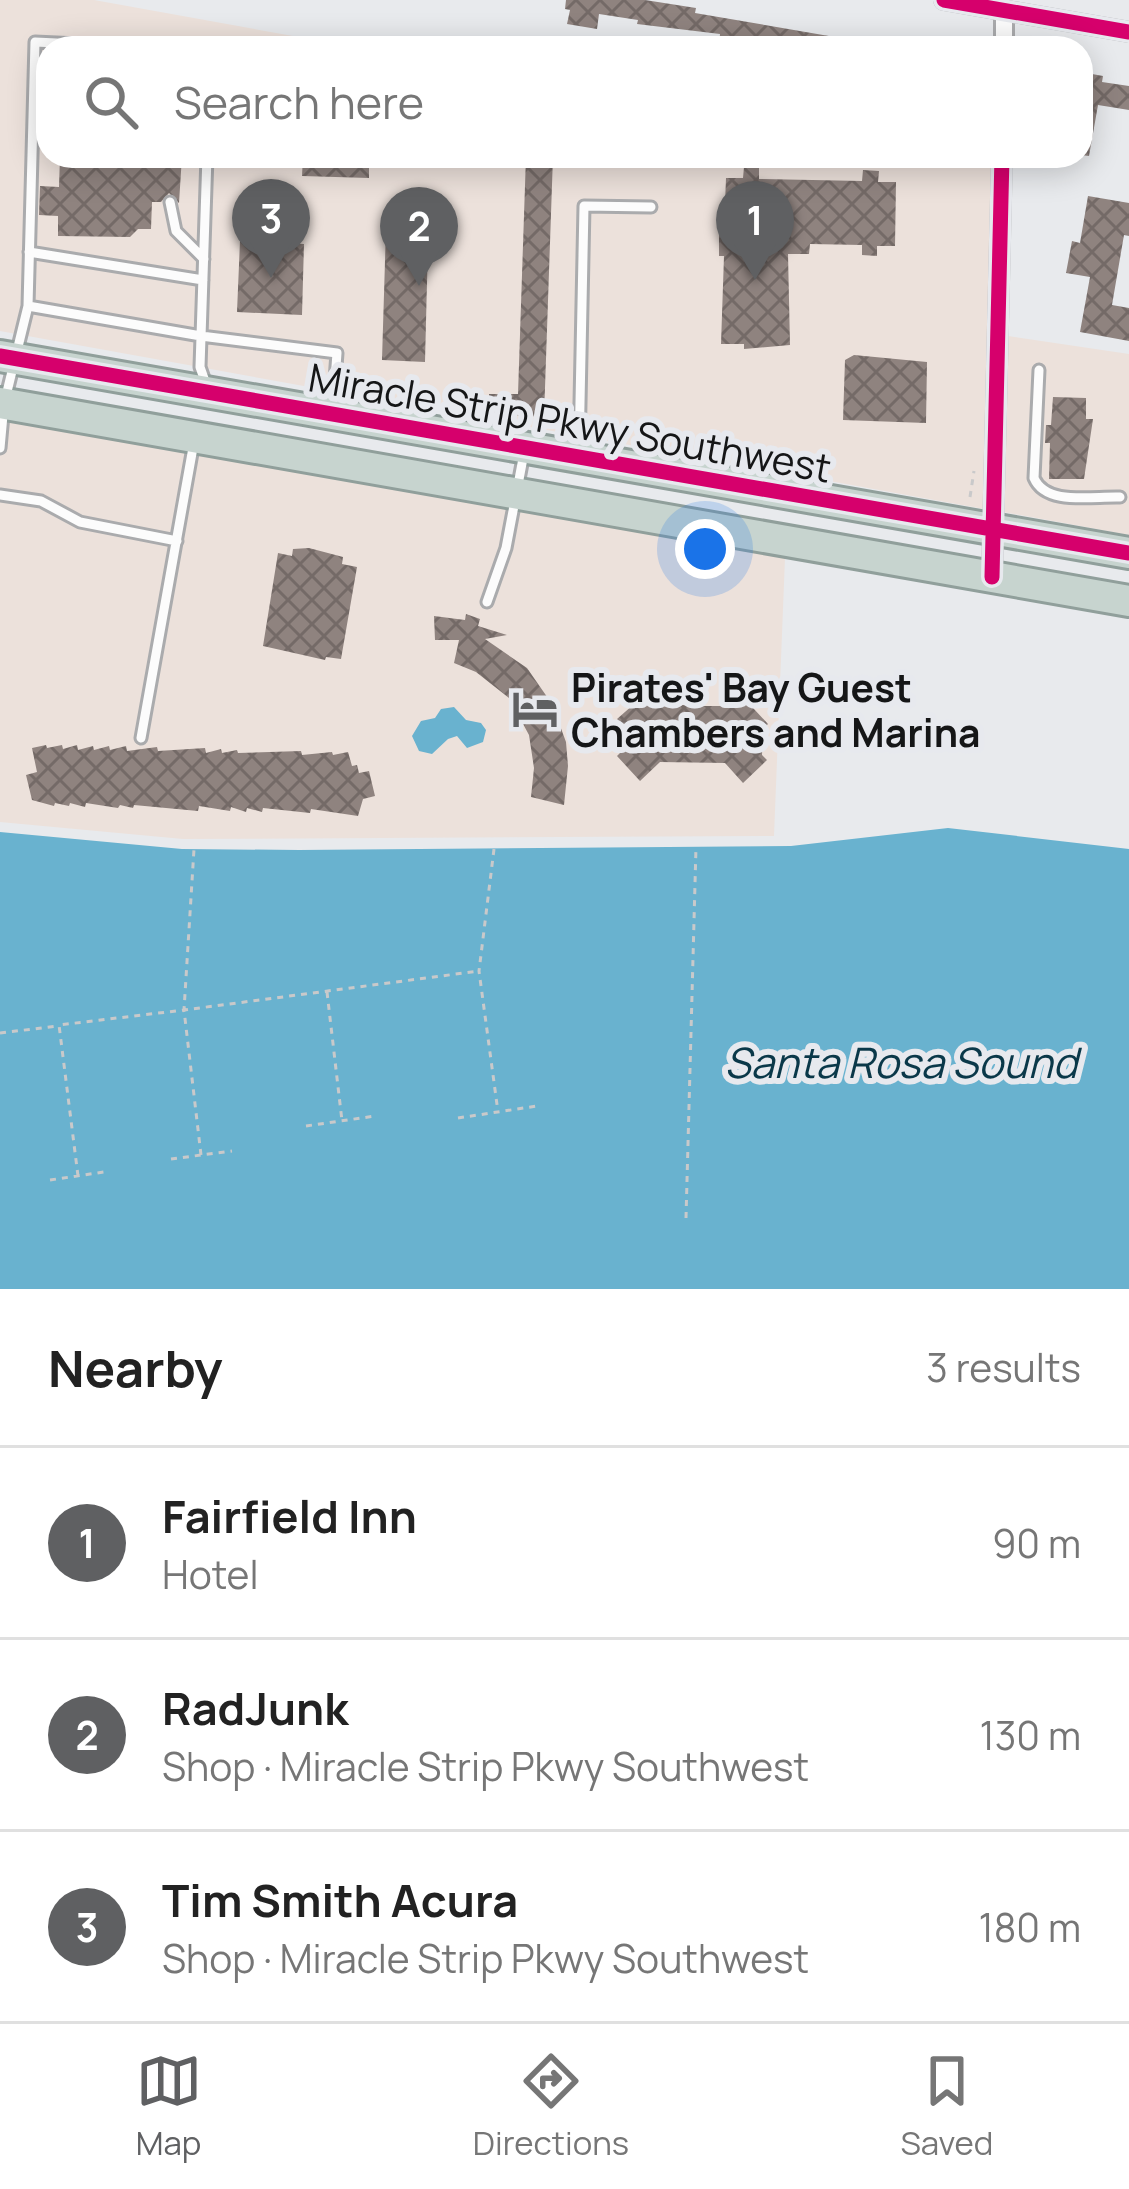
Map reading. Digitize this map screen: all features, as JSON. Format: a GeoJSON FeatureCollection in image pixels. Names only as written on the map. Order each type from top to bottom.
{"type":"FeatureCollection","features":[{"type":"Feature","properties":{"kind":"highway","name":"Miracle Strip Pkwy Southwest"},"geometry":{"type":"LineString","coordinates":[[8,358],[1129,553]]}},
{"type":"Feature","properties":{"kind":"highway","name":"Miracle Strip Pkwy Southwest"},"geometry":{"type":"LineString","coordinates":[[2,403],[1129,601]]}},
{"type":"Feature","properties":{"kind":"street"},"geometry":{"type":"LineString","coordinates":[[944,0],[1129,32]]}},
{"type":"Feature","properties":{"kind":"street"},"geometry":{"type":"LineString","coordinates":[[1004,10],[1004,36]]}},
{"type":"Feature","properties":{"kind":"street"},"geometry":{"type":"LineString","coordinates":[[992,577],[1002,168]]}},
{"type":"Feature","properties":{"kind":"lane"},"geometry":{"type":"LineString","coordinates":[[0,448],[8,358],[28,306],[36,42]]}},
{"type":"Feature","properties":{"kind":"lane"},"geometry":{"type":"LineString","coordinates":[[207,168],[200,368],[208,393]]}},
{"type":"Feature","properties":{"kind":"lane"},"geometry":{"type":"LineString","coordinates":[[170,202],[176,231],[203,260]]}},
{"type":"Feature","properties":{"kind":"lane"},"geometry":{"type":"LineString","coordinates":[[579,458],[584,206],[651,207]]}},
{"type":"Feature","properties":{"kind":"lane"},"geometry":{"type":"LineString","coordinates":[[29,252],[203,280]]}},
{"type":"Feature","properties":{"kind":"lane"},"geometry":{"type":"LineString","coordinates":[[28,306],[201,336],[337,353],[333,415]]}},
{"type":"Feature","properties":{"kind":"lane"},"geometry":{"type":"LineString","coordinates":[[1040,370],[1034,478],[1040,490],[1050,495],[1120,496]]}},
{"type":"Feature","properties":{"kind":"lane"},"geometry":{"type":"LineString","coordinates":[[141,738],[195,438]]}},
{"type":"Feature","properties":{"kind":"lane"},"geometry":{"type":"LineString","coordinates":[[488,602],[506,548],[524,448]]}},
{"type":"Feature","properties":{"kind":"lane"},"geometry":{"type":"LineString","coordinates":[[0,495],[41,502],[80,523],[177,541]]}},
{"type":"Feature","properties":{"kind":"path"},"geometry":{"type":"LineString","coordinates":[[686,1218],[696,847]]}},
{"type":"Feature","properties":{"kind":"path"},"geometry":{"type":"LineString","coordinates":[[194,849],[184,1010],[201,1155]]}},
{"type":"Feature","properties":{"kind":"path"},"geometry":{"type":"LineString","coordinates":[[494,849],[479,970],[498,1112]]}},
{"type":"Feature","properties":{"kind":"path"},"geometry":{"type":"LineString","coordinates":[[0,1033],[479,970]]}},
{"type":"Feature","properties":{"kind":"path"},"geometry":{"type":"LineString","coordinates":[[327,991],[342,1121]]}},
{"type":"Feature","properties":{"kind":"path"},"geometry":{"type":"LineString","coordinates":[[59,1025],[77,1176]]}},
{"type":"Feature","properties":{"kind":"path"},"geometry":{"type":"LineString","coordinates":[[458,1118],[537,1106]]}},
{"type":"Feature","properties":{"kind":"path"},"geometry":{"type":"LineString","coordinates":[[306,1126],[375,1116]]}},
{"type":"Feature","properties":{"kind":"path"},"geometry":{"type":"LineString","coordinates":[[171,1159],[232,1151]]}},
{"type":"Feature","properties":{"kind":"path"},"geometry":{"type":"LineString","coordinates":[[50,1180],[104,1172]]}},
{"type":"Feature","properties":{"kind":"shaded area"},"geometry":{"type":"Polygon","coordinates":[[[0,0],[94,0],[293,36],[36,36],[36,168],[992,168],[984,509],[0,331],[0,0]]]}},
{"type":"Feature","properties":{"kind":"shaded area"},"geometry":{"type":"Polygon","coordinates":[[[1008,336],[1129,354],[1129,535],[1003,512],[1008,336]]]}},
{"type":"Feature","properties":{"kind":"shaded area"},"geometry":{"type":"Polygon","coordinates":[[[0,420],[785,558],[774,836],[183,839],[0,822],[0,420]]]}},
{"type":"Feature","properties":{"kind":"water"},"geometry":{"type":"Polygon","coordinates":[[[454,707],[466,720],[481,723],[486,730],[483,742],[467,748],[457,736],[432,754],[419,751],[412,736],[421,721],[454,707]]]}},
{"type":"Feature","properties":{"kind":"water","name":"Santa Rosa Sound"},"geometry":{"type":"Polygon","coordinates":[[[948,828],[1129,849],[1129,1289],[0,1289],[0,832],[182,849],[299,850],[791,846],[948,828]]]}},
{"type":"Feature","properties":{"kind":"building"},"geometry":{"type":"Polygon","coordinates":[[[566,0],[645,0],[829,36],[720,36],[599,14],[597,29],[567,24],[570,10],[565,9],[566,0]]]}},
{"type":"Feature","properties":{"kind":"building"},"geometry":{"type":"Polygon","coordinates":[[[1093,74],[1103,76],[1102,82],[1129,86],[1129,110],[1098,105],[1093,133],[1093,74]]]}},
{"type":"Feature","properties":{"kind":"building"},"geometry":{"type":"Polygon","coordinates":[[[60,168],[181,168],[179,203],[169,193],[161,202],[152,202],[151,229],[138,229],[130,237],[58,236],[58,216],[39,215],[40,186],[59,187],[60,168]]]}},
{"type":"Feature","properties":{"kind":"building"},"geometry":{"type":"Polygon","coordinates":[[[302,168],[369,168],[369,178],[302,176],[302,168]]]}},
{"type":"Feature","properties":{"kind":"building"},"geometry":{"type":"Polygon","coordinates":[[[526,168],[553,168],[544,417],[489,414],[489,394],[518,394],[526,168]]]}},
{"type":"Feature","properties":{"kind":"building"},"geometry":{"type":"Polygon","coordinates":[[[744,168],[759,168],[759,179],[862,181],[863,170],[879,171],[878,182],[896,182],[895,246],[877,246],[877,256],[862,255],[862,245],[810,244],[809,254],[788,254],[790,345],[744,349],[744,344],[721,344],[724,256],[719,256],[719,231],[724,231],[726,178],[743,178],[744,168]]]}},
{"type":"Feature","properties":{"kind":"building"},"geometry":{"type":"Polygon","coordinates":[[[1088,196],[1129,203],[1129,236],[1124,235],[1112,305],[1129,308],[1129,341],[1080,332],[1090,277],[1066,273],[1072,241],[1080,243],[1088,196]]]}},
{"type":"Feature","properties":{"kind":"building"},"geometry":{"type":"Polygon","coordinates":[[[386,228],[404,228],[403,242],[428,243],[425,362],[382,360],[386,228]]]}},
{"type":"Feature","properties":{"kind":"building"},"geometry":{"type":"Polygon","coordinates":[[[240,241],[304,244],[302,315],[237,312],[240,241]]]}},
{"type":"Feature","properties":{"kind":"building"},"geometry":{"type":"Polygon","coordinates":[[[854,355],[927,362],[926,423],[843,420],[845,360],[854,355]]]}},
{"type":"Feature","properties":{"kind":"building"},"geometry":{"type":"Polygon","coordinates":[[[1053,397],[1086,398],[1086,419],[1093,419],[1084,479],[1049,479],[1050,443],[1045,443],[1053,397]]]}},
{"type":"Feature","properties":{"kind":"building"},"geometry":{"type":"Polygon","coordinates":[[[293,549],[343,557],[342,564],[357,567],[341,659],[325,660],[263,646],[278,553],[292,556],[293,549]]]}},
{"type":"Feature","properties":{"kind":"building","name":"Pirates' Bay Guest Chambers and Marina"},"geometry":{"type":"Polygon","coordinates":[[[466,614],[480,619],[478,626],[507,635],[485,639],[527,668],[552,704],[566,742],[564,805],[531,797],[534,768],[529,735],[509,698],[476,672],[454,663],[459,640],[435,640],[434,616],[465,620],[466,614]]]}},
{"type":"Feature","properties":{"kind":"building"},"geometry":{"type":"Polygon","coordinates":[[[650,690],[663,705],[703,700],[703,706],[724,706],[739,693],[768,724],[763,729],[762,755],[767,760],[743,783],[725,763],[660,762],[640,781],[617,756],[622,724],[617,719],[650,690]]]}},
{"type":"Feature","properties":{"kind":"building"},"geometry":{"type":"Polygon","coordinates":[[[62,745],[63,749],[77,745],[78,750],[126,746],[127,751],[205,748],[206,753],[221,749],[222,753],[301,751],[302,755],[348,752],[359,773],[369,771],[375,796],[363,799],[358,816],[311,809],[310,813],[199,806],[198,811],[86,803],[85,807],[54,806],[32,800],[26,775],[37,772],[32,748],[62,745]]]}},
{"type":"Feature","properties":{"kind":"cycle path"},"geometry":{"type":"LineString","coordinates":[[944,0],[1129,32]]}},
{"type":"Feature","properties":{"kind":"cycle path"},"geometry":{"type":"LineString","coordinates":[[992,577],[1002,168]]}},
{"type":"Feature","properties":{"kind":"cycle path"},"geometry":{"type":"LineString","coordinates":[[0,356],[1129,553]]}},
{"type":"Feature","properties":{"kind":"place","name":"Tim Smith Acura"},"geometry":{"type":"Point","coordinates":[271,278]}},
{"type":"Feature","properties":{"kind":"place","name":"Fairfield Inn"},"geometry":{"type":"Point","coordinates":[755,280]}},
{"type":"Feature","properties":{"kind":"place","name":"RadJunk"},"geometry":{"type":"Point","coordinates":[419,286]}},
{"type":"Feature","properties":{"kind":"place","name":"Pirates' Bay Guest Chambers and Marina"},"geometry":{"type":"Point","coordinates":[535,709]}}]}
